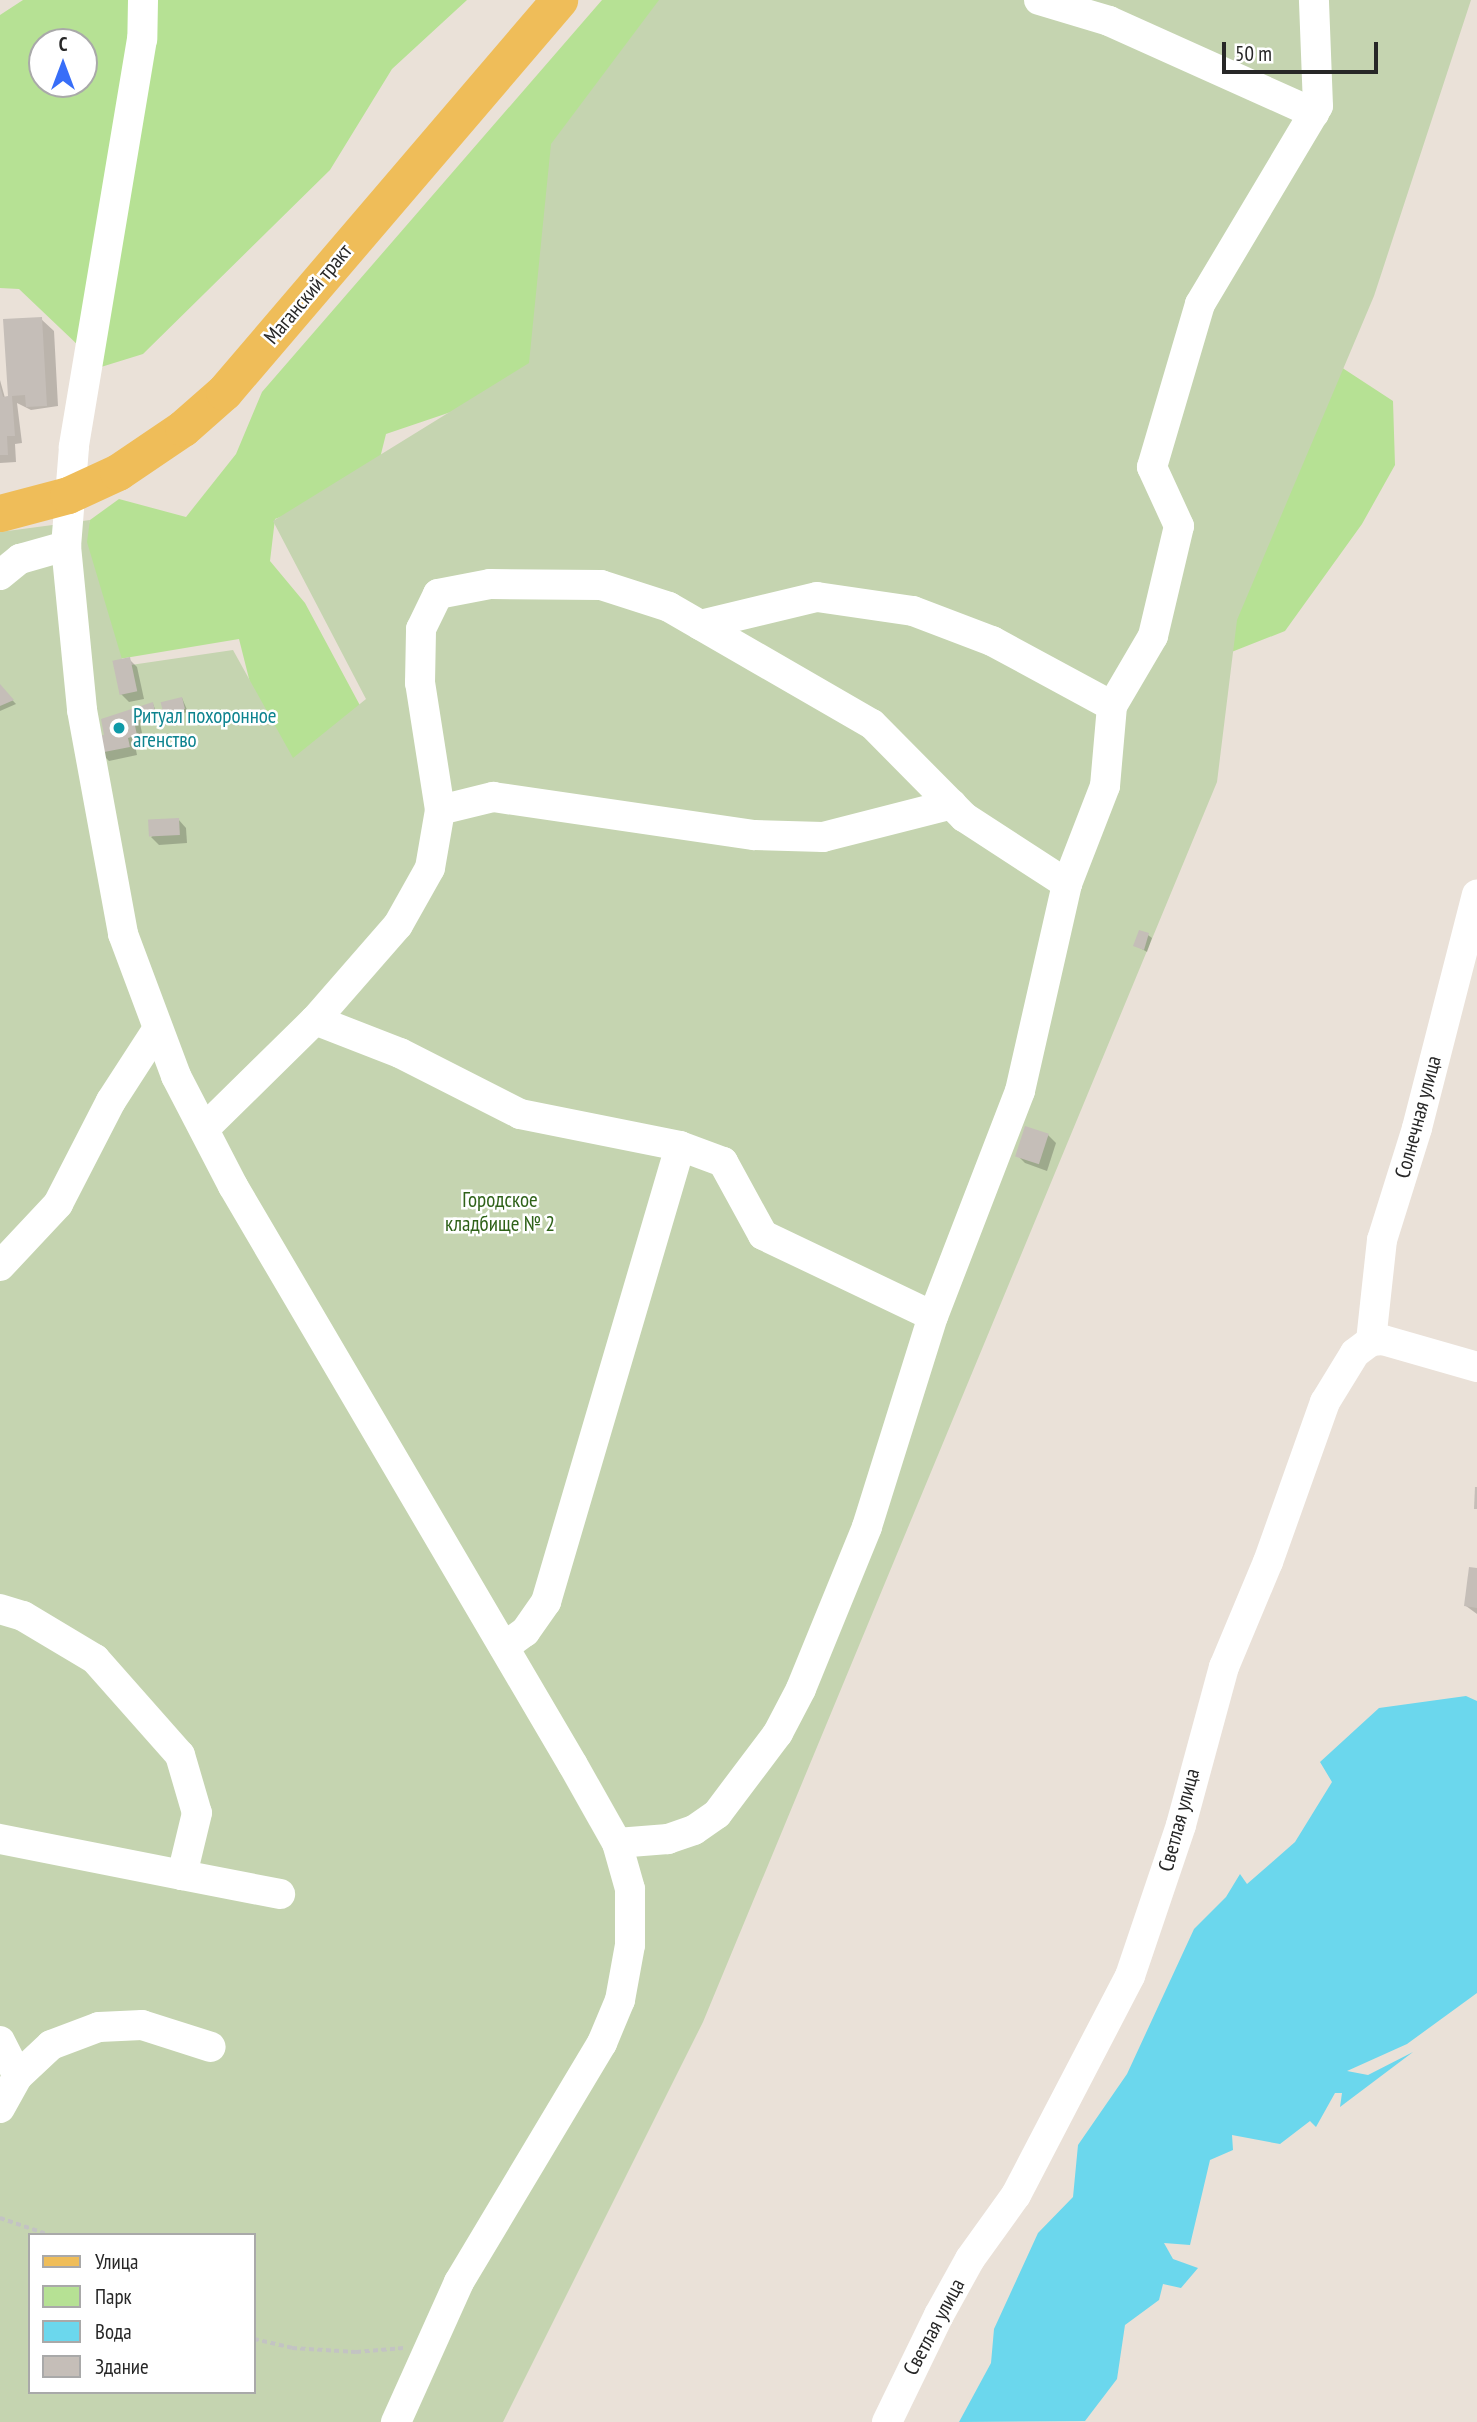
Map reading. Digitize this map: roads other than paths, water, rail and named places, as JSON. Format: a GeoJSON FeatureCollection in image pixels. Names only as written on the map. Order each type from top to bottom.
{"type":"FeatureCollection","features":[{"type":"Feature","properties":{"kind":"main road","name":"Маганский тракт"},"geometry":{"type":"LineString","coordinates":[[0,513],[68,495],[118,472],[183,428],[225,392],[559,0]]}},
{"type":"Feature","properties":{"kind":"street"},"geometry":{"type":"LineString","coordinates":[[144,0],[142,39],[68,495],[66,546],[82,710],[122,934],[157,1030],[233,1186],[617,1843],[630,1888],[631,1945],[620,2000],[602,2043],[459,2282],[396,2422]]}},
{"type":"Feature","properties":{"kind":"street"},"geometry":{"type":"LineString","coordinates":[[1039,0],[1109,21],[1314,113]]}},
{"type":"Feature","properties":{"kind":"street"},"geometry":{"type":"LineString","coordinates":[[617,1843],[668,1839],[694,1830],[717,1814],[778,1733],[801,1689],[867,1527],[933,1316],[1020,1091],[1066,884],[1105,786],[1112,706],[1153,636],[1179,526],[1152,467],[1200,304],[1318,106],[1314,0]]}},
{"type":"Feature","properties":{"kind":"street"},"geometry":{"type":"LineString","coordinates":[[0,575],[20,559],[66,546]]}},
{"type":"Feature","properties":{"kind":"street"},"geometry":{"type":"LineString","coordinates":[[205,1128],[315,1020],[398,925],[430,868],[440,810],[420,683],[421,629],[438,593],[490,584],[601,585],[669,607],[872,724],[952,804],[1016,854],[1066,884]]}},
{"type":"Feature","properties":{"kind":"street"},"geometry":{"type":"LineString","coordinates":[[700,625],[817,597],[913,611],[992,641],[1112,706]]}},
{"type":"Feature","properties":{"kind":"street"},"geometry":{"type":"LineString","coordinates":[[440,810],[493,797],[754,835],[823,837],[952,804]]}},
{"type":"Feature","properties":{"kind":"street","name":"Солнечная улица"},"geometry":{"type":"LineString","coordinates":[[1371,1341],[1382,1240],[1417,1128],[1477,895]]}},
{"type":"Feature","properties":{"kind":"street"},"geometry":{"type":"LineString","coordinates":[[315,1020],[400,1053],[520,1114],[680,1146],[723,1161],[763,1236],[933,1316]]}},
{"type":"Feature","properties":{"kind":"street"},"geometry":{"type":"LineString","coordinates":[[0,1266],[58,1203],[111,1101],[157,1030]]}},
{"type":"Feature","properties":{"kind":"street"},"geometry":{"type":"LineString","coordinates":[[504,1647],[525,1632],[546,1602],[680,1146]]}},
{"type":"Feature","properties":{"kind":"street"},"geometry":{"type":"LineString","coordinates":[[1371,1341],[1383,1340],[1477,1367]]}},
{"type":"Feature","properties":{"kind":"street","name":"Светлая улица"},"geometry":{"type":"LineString","coordinates":[[887,2422],[939,2315],[1022,2184],[1130,1976],[1175,1847],[1224,1667],[1272,1551],[1325,1402],[1355,1353],[1371,1341]]}},
{"type":"Feature","properties":{"kind":"street"},"geometry":{"type":"LineString","coordinates":[[0,1609],[23,1616],[95,1659],[180,1755],[197,1813],[182,1875]]}},
{"type":"Feature","properties":{"kind":"street"},"geometry":{"type":"LineString","coordinates":[[0,1839],[280,1894]]}},
{"type":"Feature","properties":{"kind":"street"},"geometry":{"type":"LineString","coordinates":[[0,2108],[18,2076],[51,2045],[99,2027],[142,2025],[211,2048]]}},
{"type":"Feature","properties":{"kind":"street"},"geometry":{"type":"LineString","coordinates":[[0,2042],[18,2076]]}},
{"type":"Feature","properties":{"kind":"water"},"geometry":{"type":"Polygon","coordinates":[[[1466,1696],[1477,1701],[1477,1993],[1407,2044],[1347,2071],[1368,2075],[1413,2052],[1340,2107],[1342,2093],[1335,2093],[1316,2127],[1310,2121],[1280,2144],[1232,2135],[1233,2150],[1210,2160],[1190,2245],[1164,2243],[1173,2259],[1198,2268],[1181,2288],[1163,2284],[1159,2300],[1125,2325],[1117,2379],[1085,2421],[959,2422],[991,2363],[994,2329],[1038,2233],[1073,2197],[1078,2145],[1127,2074],[1194,1929],[1226,1897],[1240,1874],[1247,1884],[1295,1842],[1332,1782],[1320,1762],[1379,1708],[1466,1696]]]}},
{"type":"Feature","properties":{"kind":"place","name":"Ритуал похоронное агенство"},"geometry":{"type":"Point","coordinates":[119,728]}},
{"type":"Feature","properties":{"kind":"park label","name":"Городское кладбище № 2"},"geometry":{"type":"Point","coordinates":[500,1212]}}]}
